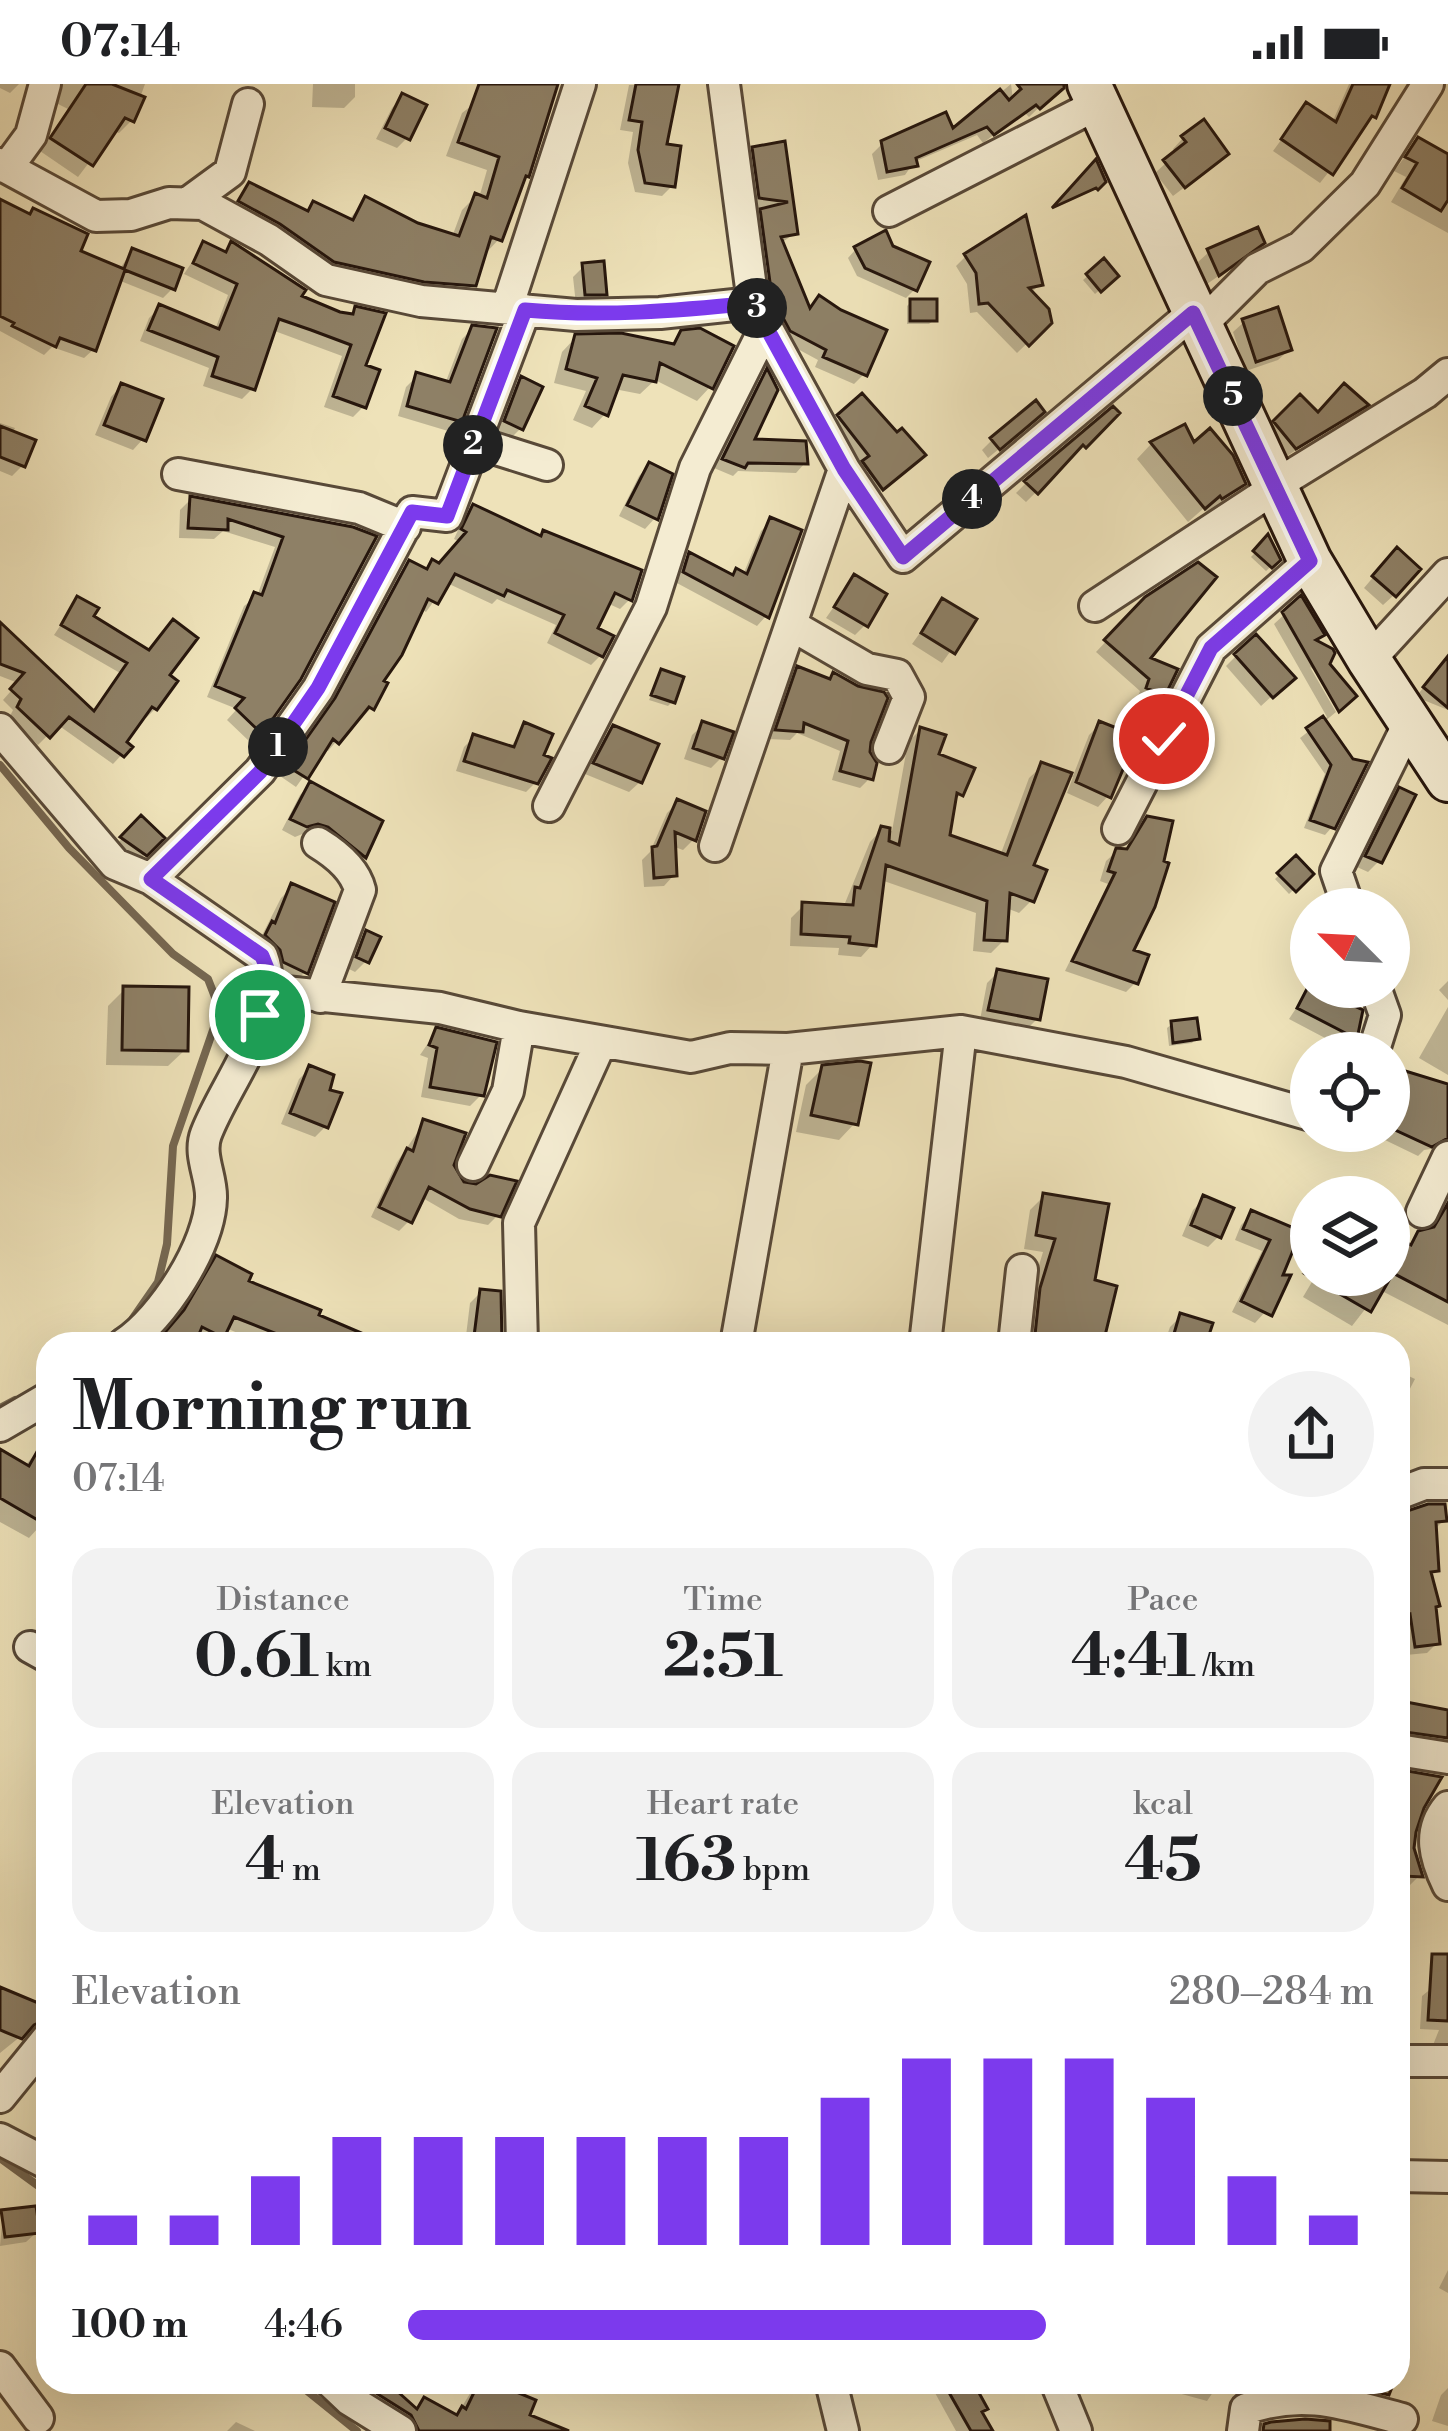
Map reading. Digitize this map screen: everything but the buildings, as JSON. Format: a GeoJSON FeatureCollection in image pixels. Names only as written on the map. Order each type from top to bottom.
{"type":"FeatureCollection","features":[{"type":"Feature","properties":{"kind":"main road"},"geometry":{"type":"LineString","coordinates":[[1094,94],[1310,561],[1448,780]]}},
{"type":"Feature","properties":{"kind":"street"},"geometry":{"type":"LineString","coordinates":[[45,84],[40,114],[8,153],[96,215],[131,214],[169,203],[203,204],[269,240],[326,280],[421,301],[576,315],[759,315]]}},
{"type":"Feature","properties":{"kind":"street"},"geometry":{"type":"LineString","coordinates":[[151,879],[260,772],[318,688],[412,512],[447,516],[516,309],[580,84]]}},
{"type":"Feature","properties":{"kind":"street"},"geometry":{"type":"LineString","coordinates":[[724,84],[759,315],[844,469],[903,557],[1257,269],[1300,247],[1365,184],[1428,84]]}},
{"type":"Feature","properties":{"kind":"street"},"geometry":{"type":"LineString","coordinates":[[889,211],[1094,94]]}},
{"type":"Feature","properties":{"kind":"street"},"geometry":{"type":"LineString","coordinates":[[189,202],[230,172],[248,104]]}},
{"type":"Feature","properties":{"kind":"street"},"geometry":{"type":"LineString","coordinates":[[549,806],[651,607],[695,468],[759,315]]}},
{"type":"Feature","properties":{"kind":"street"},"geometry":{"type":"LineString","coordinates":[[1095,606],[1425,394],[1448,374]]}},
{"type":"Feature","properties":{"kind":"street"},"geometry":{"type":"LineString","coordinates":[[474,442],[547,465]]}},
{"type":"Feature","properties":{"kind":"street"},"geometry":{"type":"LineString","coordinates":[[715,847],[844,469]]}},
{"type":"Feature","properties":{"kind":"street"},"geometry":{"type":"LineString","coordinates":[[178,475],[359,508],[405,527]]}},
{"type":"Feature","properties":{"kind":"street"},"geometry":{"type":"LineString","coordinates":[[1118,829],[1211,648],[1310,561]]}},
{"type":"Feature","properties":{"kind":"street"},"geometry":{"type":"LineString","coordinates":[[1369,660],[1448,574]]}},
{"type":"Feature","properties":{"kind":"street"},"geometry":{"type":"LineString","coordinates":[[793,626],[867,669],[897,674],[909,698],[889,748]]}},
{"type":"Feature","properties":{"kind":"street"},"geometry":{"type":"LineString","coordinates":[[1342,888],[1336,871],[1409,723]]}},
{"type":"Feature","properties":{"kind":"street"},"geometry":{"type":"LineString","coordinates":[[0,729],[115,864],[151,879],[262,956],[270,976],[247,1056],[204,1138],[212,1194],[208,1223],[155,1317],[138,1332]]}},
{"type":"Feature","properties":{"kind":"street"},"geometry":{"type":"LineString","coordinates":[[318,844],[335,854],[358,880],[360,890],[320,997]]}},
{"type":"Feature","properties":{"kind":"street"},"geometry":{"type":"LineString","coordinates":[[266,990],[440,1008],[691,1057],[730,1048],[788,1048],[961,1031],[1126,1062],[1290,1108]]}},
{"type":"Feature","properties":{"kind":"street"},"geometry":{"type":"LineString","coordinates":[[473,1165],[508,1091],[519,1027]]}},
{"type":"Feature","properties":{"kind":"street"},"geometry":{"type":"LineString","coordinates":[[926,1332],[961,1031]]}},
{"type":"Feature","properties":{"kind":"street"},"geometry":{"type":"LineString","coordinates":[[522,1332],[519,1223],[601,1042]]}},
{"type":"Feature","properties":{"kind":"street"},"geometry":{"type":"LineString","coordinates":[[738,1332],[788,1048]]}},
{"type":"Feature","properties":{"kind":"street"},"geometry":{"type":"LineString","coordinates":[[1422,1212],[1448,1156]]}},
{"type":"Feature","properties":{"kind":"street"},"geometry":{"type":"LineString","coordinates":[[1015,1332],[1022,1270]]}},
{"type":"Feature","properties":{"kind":"street"},"geometry":{"type":"LineString","coordinates":[[0,1426],[36,1405]]}},
{"type":"Feature","properties":{"kind":"street"},"geometry":{"type":"LineString","coordinates":[[1410,1489],[1448,1484]]}},
{"type":"Feature","properties":{"kind":"street"},"geometry":{"type":"LineString","coordinates":[[1410,1752],[1448,1758]]}},
{"type":"Feature","properties":{"kind":"street"},"geometry":{"type":"LineString","coordinates":[[1448,1807],[1438,1819],[1434,1840],[1448,1885]]}},
{"type":"Feature","properties":{"kind":"street"},"geometry":{"type":"LineString","coordinates":[[0,2097],[36,2053]]}},
{"type":"Feature","properties":{"kind":"street"},"geometry":{"type":"LineString","coordinates":[[1410,2061],[1448,2060]]}},
{"type":"Feature","properties":{"kind":"street"},"geometry":{"type":"LineString","coordinates":[[0,2139],[36,2158]]}},
{"type":"Feature","properties":{"kind":"street"},"geometry":{"type":"LineString","coordinates":[[1410,2176],[1448,2177]]}},
{"type":"Feature","properties":{"kind":"street"},"geometry":{"type":"LineString","coordinates":[[0,2367],[38,2419]]}},
{"type":"Feature","properties":{"kind":"street"},"geometry":{"type":"LineString","coordinates":[[344,2394],[400,2431]]}},
{"type":"Feature","properties":{"kind":"street"},"geometry":{"type":"LineString","coordinates":[[834,2394],[844,2431]]}},
{"type":"Feature","properties":{"kind":"street"},"geometry":{"type":"LineString","coordinates":[[1061,2394],[1076,2431]]}},
{"type":"Feature","properties":{"kind":"street"},"geometry":{"type":"LineString","coordinates":[[1243,2431],[1246,2409],[1271,2394]]}},
{"type":"Feature","properties":{"kind":"street"},"geometry":{"type":"LineString","coordinates":[[1303,2394],[1402,2419]]}},
{"type":"Feature","properties":{"kind":"waterway"},"geometry":{"type":"LineString","coordinates":[[0,765],[69,848],[173,954],[208,979],[220,1010],[173,1146],[167,1244],[158,1282],[133,1318]]}},
{"type":"Feature","properties":{"kind":"waterway"},"geometry":{"type":"LineString","coordinates":[[0,1408],[15,1400]]}},
{"type":"Feature","properties":{"kind":"waterway"},"geometry":{"type":"LineString","coordinates":[[0,2158],[36,2184]]}},
{"type":"Feature","properties":{"kind":"waterway"},"geometry":{"type":"LineString","coordinates":[[311,2394],[357,2431]]}},
{"type":"Feature","properties":{"kind":"route"},"geometry":{"type":"LineString","coordinates":[[260,1015],[270,976],[262,956],[151,879],[260,772],[318,688],[412,512],[447,516],[525,310],[576,315],[660,313],[753,303],[844,469],[903,557],[1193,313],[1310,561],[1211,648],[1164,739]]}}]}
